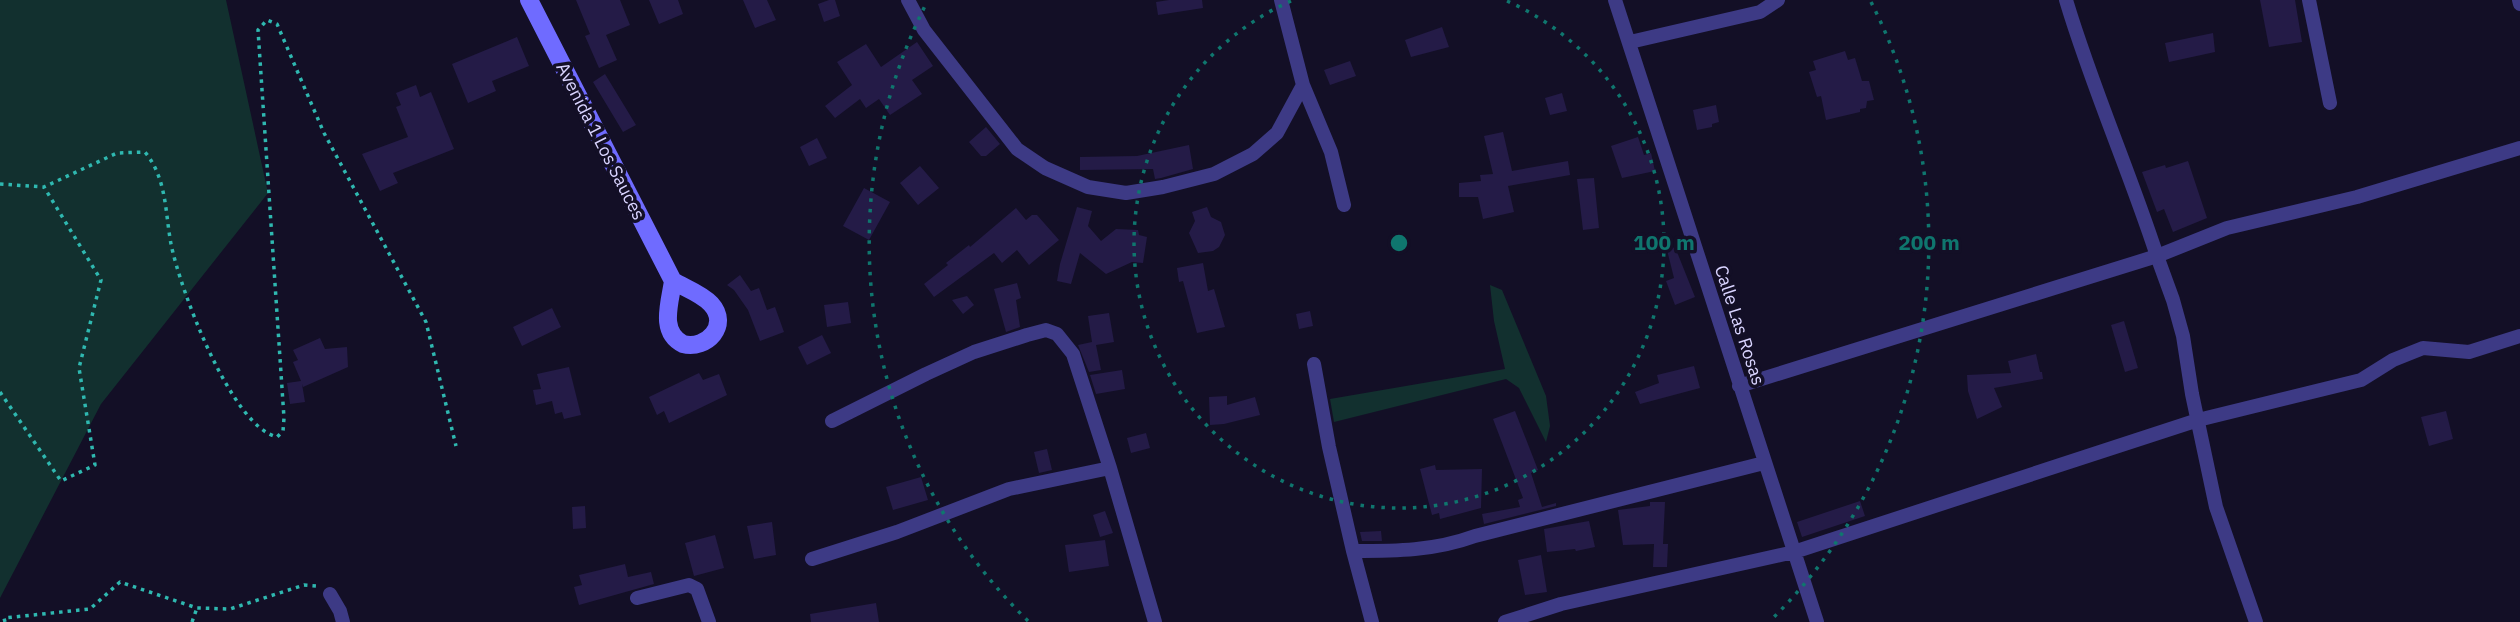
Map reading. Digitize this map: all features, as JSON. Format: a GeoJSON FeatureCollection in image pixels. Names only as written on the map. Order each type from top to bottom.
{"type":"FeatureCollection","features":[{"type":"Feature","properties":{"kind":"street","name":"Avenida 1 Los Sauces"},"geometry":{"type":"LineString","coordinates":[[529,0],[673,281]]}},
{"type":"Feature","properties":{"kind":"street"},"geometry":{"type":"LineString","coordinates":[[908,0],[924,30],[1017,149],[1045,168],[1088,187],[1126,194],[1213,174],[1253,154],[1278,133],[1303,85]]}},
{"type":"Feature","properties":{"kind":"street"},"geometry":{"type":"LineString","coordinates":[[1282,0],[1303,85],[1331,152],[1344,205]]}},
{"type":"Feature","properties":{"kind":"street","name":"Calle Las Rosas"},"geometry":{"type":"LineString","coordinates":[[1615,0],[1817,622]]}},
{"type":"Feature","properties":{"kind":"street"},"geometry":{"type":"LineString","coordinates":[[1630,41],[1760,12],[1777,0]]}},
{"type":"Feature","properties":{"kind":"street"},"geometry":{"type":"LineString","coordinates":[[2066,0],[2083,55],[2174,300],[2216,507],[2256,622]]}},
{"type":"Feature","properties":{"kind":"street"},"geometry":{"type":"LineString","coordinates":[[2309,0],[2330,103]]}},
{"type":"Feature","properties":{"kind":"street"},"geometry":{"type":"LineString","coordinates":[[1739,386],[2157,256],[2227,228],[2357,197],[2520,148]]}},
{"type":"Feature","properties":{"kind":"street"},"geometry":{"type":"LineString","coordinates":[[832,421],[974,352],[1046,330],[1057,334],[1073,354],[1110,468],[1154,622]]}},
{"type":"Feature","properties":{"kind":"street"},"geometry":{"type":"LineString","coordinates":[[1505,622],[1561,604],[1794,552],[2198,420],[2361,380],[2393,360],[2423,348],[2469,352],[2520,336]]}},
{"type":"Feature","properties":{"kind":"street"},"geometry":{"type":"LineString","coordinates":[[1314,364],[1329,447],[1372,622]]}},
{"type":"Feature","properties":{"kind":"street"},"geometry":{"type":"LineString","coordinates":[[1353,551],[1405,551],[1451,545],[1475,536],[1764,463]]}},
{"type":"Feature","properties":{"kind":"street"},"geometry":{"type":"LineString","coordinates":[[812,559],[897,532],[1009,489],[1110,468]]}},
{"type":"Feature","properties":{"kind":"street"},"geometry":{"type":"LineString","coordinates":[[636,598],[689,585],[697,589],[709,622]]}},
{"type":"Feature","properties":{"kind":"street"},"geometry":{"type":"LineString","coordinates":[[330,594],[343,622]]}},
{"type":"Feature","properties":{"kind":"path"},"geometry":{"type":"LineString","coordinates":[[0,184],[44,187],[117,153],[145,152],[155,165],[166,198],[172,245],[184,291],[216,368],[252,421],[267,435],[277,437],[283,431],[284,418],[258,30],[267,20],[278,24],[324,133],[426,322],[456,446]]}},
{"type":"Feature","properties":{"kind":"path"},"geometry":{"type":"LineString","coordinates":[[0,392],[61,481],[95,465],[79,368],[101,280],[44,187]]}},
{"type":"Feature","properties":{"kind":"path"},"geometry":{"type":"LineString","coordinates":[[5,622],[4,618],[90,608],[120,582],[197,608],[230,609],[304,585],[317,586],[330,594]]}},
{"type":"Feature","properties":{"kind":"path"},"geometry":{"type":"LineString","coordinates":[[192,622],[197,608]]}},
{"type":"Feature","properties":{"kind":"green space"},"geometry":{"type":"Polygon","coordinates":[[[0,0],[226,0],[268,193],[101,404],[0,598],[0,0]]]}},
{"type":"Feature","properties":{"kind":"green space"},"geometry":{"type":"Polygon","coordinates":[[[1490,285],[1502,290],[1546,396],[1550,426],[1546,442],[1519,388],[1506,379],[1334,422],[1330,399],[1505,369],[1494,321],[1490,285]]]}},
{"type":"Feature","properties":{"kind":"building"},"geometry":{"type":"Polygon","coordinates":[[[576,0],[620,0],[630,25],[606,35],[617,60],[599,68],[585,36],[590,34],[576,0]]]}},
{"type":"Feature","properties":{"kind":"building"},"geometry":{"type":"Polygon","coordinates":[[[649,0],[678,0],[683,14],[659,24],[649,0]]]}},
{"type":"Feature","properties":{"kind":"building"},"geometry":{"type":"Polygon","coordinates":[[[743,0],[767,0],[776,20],[755,28],[743,0]]]}},
{"type":"Feature","properties":{"kind":"building"},"geometry":{"type":"Polygon","coordinates":[[[835,0],[840,16],[824,22],[818,4],[835,0]]]}},
{"type":"Feature","properties":{"kind":"building"},"geometry":{"type":"Polygon","coordinates":[[[1202,0],[1203,8],[1158,15],[1156,2],[1202,0]]]}},
{"type":"Feature","properties":{"kind":"building"},"geometry":{"type":"Polygon","coordinates":[[[2260,0],[2295,0],[2302,42],[2269,47],[2260,0]]]}},
{"type":"Feature","properties":{"kind":"building"},"geometry":{"type":"Polygon","coordinates":[[[1442,27],[1449,47],[1411,57],[1405,40],[1442,27]]]}},
{"type":"Feature","properties":{"kind":"building"},"geometry":{"type":"Polygon","coordinates":[[[2213,33],[2215,52],[2169,62],[2165,43],[2213,33]]]}},
{"type":"Feature","properties":{"kind":"building"},"geometry":{"type":"Polygon","coordinates":[[[517,37],[529,66],[492,81],[496,91],[468,103],[452,64],[517,37]]]}},
{"type":"Feature","properties":{"kind":"building"},"geometry":{"type":"Polygon","coordinates":[[[917,42],[933,66],[912,80],[922,94],[890,115],[879,99],[866,108],[860,99],[835,118],[825,106],[852,85],[837,62],[866,44],[881,67],[917,42]]]}},
{"type":"Feature","properties":{"kind":"building"},"geometry":{"type":"Polygon","coordinates":[[[1845,51],[1848,60],[1855,58],[1862,81],[1869,81],[1874,100],[1867,101],[1866,108],[1860,109],[1860,112],[1826,120],[1821,96],[1817,97],[1809,72],[1816,70],[1813,61],[1845,51]]]}},
{"type":"Feature","properties":{"kind":"building"},"geometry":{"type":"Polygon","coordinates":[[[1350,61],[1356,76],[1330,85],[1324,70],[1350,61]]]}},
{"type":"Feature","properties":{"kind":"building"},"geometry":{"type":"Polygon","coordinates":[[[605,74],[636,125],[623,132],[593,82],[605,74]]]}},
{"type":"Feature","properties":{"kind":"building"},"geometry":{"type":"Polygon","coordinates":[[[416,85],[420,97],[431,92],[454,149],[393,173],[398,183],[380,191],[362,154],[408,137],[396,107],[401,105],[396,93],[416,85]]]}},
{"type":"Feature","properties":{"kind":"building"},"geometry":{"type":"Polygon","coordinates":[[[1562,93],[1567,111],[1550,115],[1545,98],[1562,93]]]}},
{"type":"Feature","properties":{"kind":"building"},"geometry":{"type":"Polygon","coordinates":[[[1716,105],[1719,122],[1712,124],[1712,127],[1697,130],[1693,110],[1716,105]]]}},
{"type":"Feature","properties":{"kind":"building"},"geometry":{"type":"Polygon","coordinates":[[[986,127],[1000,144],[986,156],[981,156],[969,142],[986,127]]]}},
{"type":"Feature","properties":{"kind":"building"},"geometry":{"type":"Polygon","coordinates":[[[1503,132],[1512,171],[1568,161],[1570,175],[1508,186],[1514,212],[1483,219],[1478,197],[1459,197],[1459,183],[1481,181],[1480,175],[1493,174],[1484,136],[1503,132]]]}},
{"type":"Feature","properties":{"kind":"building"},"geometry":{"type":"Polygon","coordinates":[[[1638,137],[1644,155],[1651,153],[1655,171],[1622,178],[1611,146],[1638,137]]]}},
{"type":"Feature","properties":{"kind":"building"},"geometry":{"type":"Polygon","coordinates":[[[817,138],[827,158],[809,166],[800,147],[817,138]]]}},
{"type":"Feature","properties":{"kind":"building"},"geometry":{"type":"Polygon","coordinates":[[[1189,145],[1193,169],[1161,178],[1155,179],[1153,169],[1080,170],[1080,157],[1137,156],[1189,145]]]}},
{"type":"Feature","properties":{"kind":"building"},"geometry":{"type":"Polygon","coordinates":[[[2188,161],[2207,218],[2173,232],[2164,209],[2157,212],[2142,172],[2188,161]]]}},
{"type":"Feature","properties":{"kind":"building"},"geometry":{"type":"Polygon","coordinates":[[[920,166],[939,188],[918,205],[900,183],[920,166]]]}},
{"type":"Feature","properties":{"kind":"building"},"geometry":{"type":"Polygon","coordinates":[[[1594,178],[1599,228],[1583,230],[1577,179],[1594,178]]]}},
{"type":"Feature","properties":{"kind":"building"},"geometry":{"type":"Polygon","coordinates":[[[864,188],[890,202],[869,240],[843,226],[864,188]]]}},
{"type":"Feature","properties":{"kind":"building"},"geometry":{"type":"Polygon","coordinates":[[[1077,207],[1092,211],[1088,226],[1101,241],[1116,229],[1138,230],[1139,235],[1147,237],[1143,263],[1132,262],[1106,274],[1080,253],[1071,284],[1057,281],[1077,207]]]}},
{"type":"Feature","properties":{"kind":"building"},"geometry":{"type":"Polygon","coordinates":[[[1207,207],[1211,217],[1221,222],[1225,235],[1219,247],[1213,251],[1198,253],[1189,233],[1195,221],[1192,212],[1207,207]]]}},
{"type":"Feature","properties":{"kind":"building"},"geometry":{"type":"Polygon","coordinates":[[[1016,208],[1026,220],[1037,215],[1059,240],[1029,265],[1017,250],[1002,263],[994,253],[934,297],[924,284],[948,265],[946,263],[969,245],[970,247],[1016,208]]]}},
{"type":"Feature","properties":{"kind":"building"},"geometry":{"type":"Polygon","coordinates":[[[1675,247],[1695,297],[1675,305],[1666,281],[1674,278],[1667,250],[1675,247]]]}},
{"type":"Feature","properties":{"kind":"building"},"geometry":{"type":"Polygon","coordinates":[[[1203,263],[1208,291],[1214,289],[1225,327],[1197,333],[1183,281],[1179,282],[1177,268],[1203,263]]]}},
{"type":"Feature","properties":{"kind":"building"},"geometry":{"type":"Polygon","coordinates":[[[740,275],[751,291],[759,288],[767,310],[775,307],[784,332],[760,341],[748,310],[734,290],[727,285],[740,275]]]}},
{"type":"Feature","properties":{"kind":"building"},"geometry":{"type":"Polygon","coordinates":[[[1017,283],[1021,298],[1016,300],[1020,327],[1006,332],[994,289],[1017,283]]]}},
{"type":"Feature","properties":{"kind":"building"},"geometry":{"type":"Polygon","coordinates":[[[967,296],[974,305],[963,314],[952,300],[967,296]]]}},
{"type":"Feature","properties":{"kind":"building"},"geometry":{"type":"Polygon","coordinates":[[[848,302],[851,323],[827,327],[824,305],[848,302]]]}},
{"type":"Feature","properties":{"kind":"building"},"geometry":{"type":"Polygon","coordinates":[[[552,308],[561,327],[522,346],[513,327],[552,308]]]}},
{"type":"Feature","properties":{"kind":"building"},"geometry":{"type":"Polygon","coordinates":[[[1310,311],[1313,326],[1299,329],[1296,314],[1310,311]]]}},
{"type":"Feature","properties":{"kind":"building"},"geometry":{"type":"Polygon","coordinates":[[[1109,313],[1114,342],[1096,345],[1101,370],[1089,372],[1078,345],[1092,342],[1088,316],[1109,313]]]}},
{"type":"Feature","properties":{"kind":"building"},"geometry":{"type":"Polygon","coordinates":[[[2124,321],[2138,368],[2125,372],[2111,325],[2124,321]]]}},
{"type":"Feature","properties":{"kind":"building"},"geometry":{"type":"Polygon","coordinates":[[[822,335],[831,353],[807,365],[798,347],[822,335]]]}},
{"type":"Feature","properties":{"kind":"building"},"geometry":{"type":"Polygon","coordinates":[[[320,338],[325,349],[347,347],[348,367],[303,387],[302,384],[305,402],[290,404],[287,383],[301,381],[293,362],[298,360],[293,350],[320,338]]]}},
{"type":"Feature","properties":{"kind":"building"},"geometry":{"type":"Polygon","coordinates":[[[2036,354],[2043,379],[1994,388],[2002,407],[1977,419],[1968,391],[1967,375],[2011,373],[2008,361],[2036,354]]]}},
{"type":"Feature","properties":{"kind":"building"},"geometry":{"type":"Polygon","coordinates":[[[1694,366],[1700,388],[1640,404],[1635,392],[1659,383],[1657,375],[1694,366]]]}},
{"type":"Feature","properties":{"kind":"building"},"geometry":{"type":"Polygon","coordinates":[[[569,367],[581,415],[564,419],[562,412],[555,414],[552,401],[536,405],[533,390],[541,389],[537,374],[569,367]]]}},
{"type":"Feature","properties":{"kind":"building"},"geometry":{"type":"Polygon","coordinates":[[[1122,370],[1125,389],[1096,394],[1090,375],[1122,370]]]}},
{"type":"Feature","properties":{"kind":"building"},"geometry":{"type":"Polygon","coordinates":[[[699,373],[703,380],[719,374],[727,395],[669,423],[664,411],[657,415],[649,397],[699,373]]]}},
{"type":"Feature","properties":{"kind":"building"},"geometry":{"type":"Polygon","coordinates":[[[1227,396],[1227,405],[1255,397],[1260,415],[1210,425],[1209,397],[1227,396]]]}},
{"type":"Feature","properties":{"kind":"building"},"geometry":{"type":"Polygon","coordinates":[[[1515,411],[1538,470],[1531,473],[1542,507],[1556,503],[1556,506],[1484,524],[1482,514],[1520,507],[1518,500],[1523,498],[1493,419],[1515,411]]]}},
{"type":"Feature","properties":{"kind":"building"},"geometry":{"type":"Polygon","coordinates":[[[2446,411],[2453,439],[2429,446],[2421,417],[2446,411]]]}},
{"type":"Feature","properties":{"kind":"building"},"geometry":{"type":"Polygon","coordinates":[[[1146,433],[1150,448],[1131,453],[1127,438],[1146,433]]]}},
{"type":"Feature","properties":{"kind":"building"},"geometry":{"type":"Polygon","coordinates":[[[1047,449],[1052,470],[1039,473],[1034,452],[1047,449]]]}},
{"type":"Feature","properties":{"kind":"building"},"geometry":{"type":"Polygon","coordinates":[[[1435,465],[1436,470],[1482,469],[1481,508],[1440,519],[1439,513],[1432,515],[1420,469],[1435,465]]]}},
{"type":"Feature","properties":{"kind":"building"},"geometry":{"type":"Polygon","coordinates":[[[921,477],[928,500],[893,510],[886,487],[921,477]]]}},
{"type":"Feature","properties":{"kind":"building"},"geometry":{"type":"Polygon","coordinates":[[[1860,501],[1865,516],[1802,537],[1797,522],[1860,501]]]}},
{"type":"Feature","properties":{"kind":"building"},"geometry":{"type":"Polygon","coordinates":[[[1650,502],[1665,502],[1663,544],[1668,544],[1667,567],[1653,567],[1654,544],[1623,545],[1618,510],[1650,506],[1650,502]]]}},
{"type":"Feature","properties":{"kind":"building"},"geometry":{"type":"Polygon","coordinates":[[[585,506],[586,528],[573,529],[572,507],[585,506]]]}},
{"type":"Feature","properties":{"kind":"building"},"geometry":{"type":"Polygon","coordinates":[[[1105,511],[1113,533],[1100,537],[1093,515],[1105,511]]]}},
{"type":"Feature","properties":{"kind":"building"},"geometry":{"type":"Polygon","coordinates":[[[1589,521],[1595,547],[1547,552],[1544,529],[1589,521]]]}},
{"type":"Feature","properties":{"kind":"building"},"geometry":{"type":"Polygon","coordinates":[[[772,522],[776,555],[754,559],[747,526],[772,522]]]}},
{"type":"Feature","properties":{"kind":"building"},"geometry":{"type":"Polygon","coordinates":[[[1381,531],[1382,541],[1362,541],[1360,532],[1381,531]]]}},
{"type":"Feature","properties":{"kind":"building"},"geometry":{"type":"Polygon","coordinates":[[[715,535],[724,568],[694,576],[685,543],[715,535]]]}},
{"type":"Feature","properties":{"kind":"building"},"geometry":{"type":"Polygon","coordinates":[[[1105,540],[1109,566],[1069,572],[1065,545],[1105,540]]]}},
{"type":"Feature","properties":{"kind":"building"},"geometry":{"type":"Polygon","coordinates":[[[1541,555],[1547,592],[1525,595],[1518,560],[1541,555]]]}},
{"type":"Feature","properties":{"kind":"building"},"geometry":{"type":"Polygon","coordinates":[[[625,564],[628,577],[651,572],[654,584],[579,605],[574,587],[582,585],[579,575],[625,564]]]}},
{"type":"Feature","properties":{"kind":"building"},"geometry":{"type":"Polygon","coordinates":[[[876,603],[879,622],[811,622],[810,614],[876,603]]]}}]}
